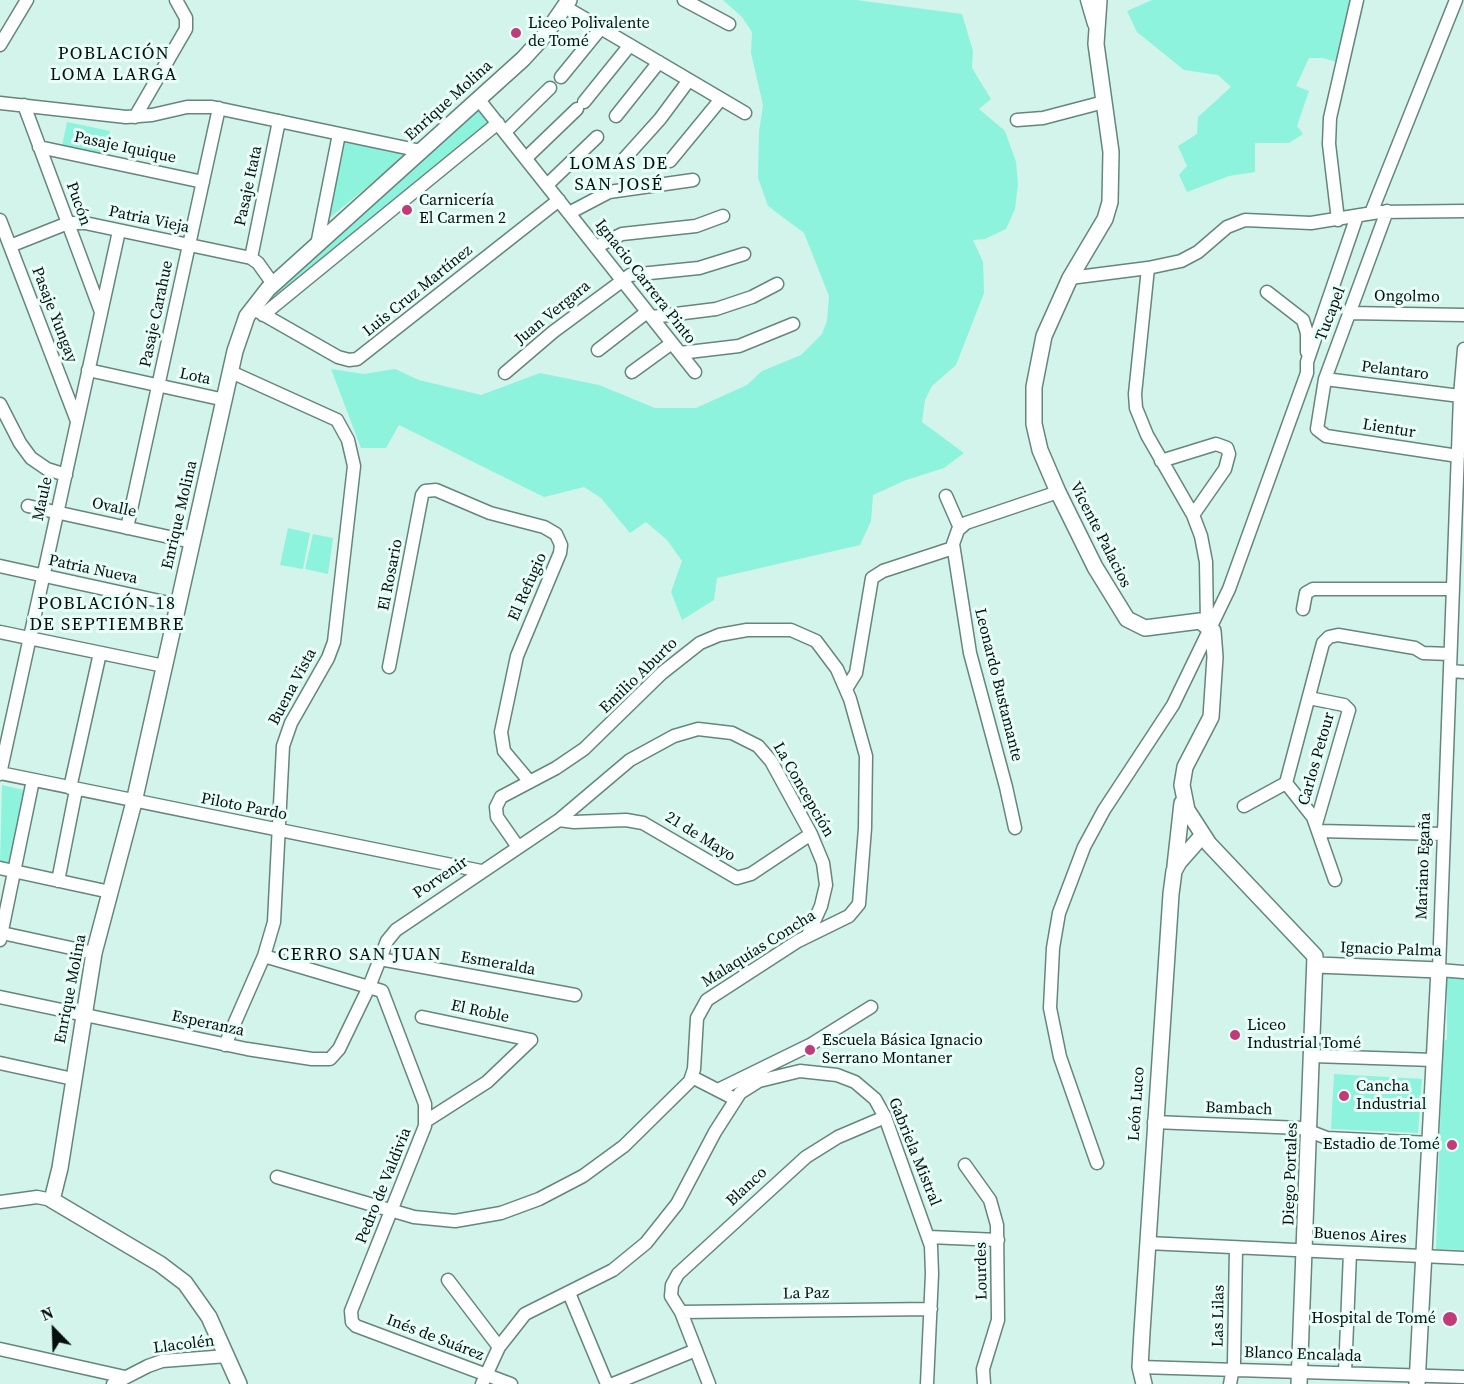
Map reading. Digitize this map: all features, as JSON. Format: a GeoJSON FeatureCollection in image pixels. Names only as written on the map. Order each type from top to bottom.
{"type":"FeatureCollection","features":[{"type":"Feature","properties":{"kind":"main road","name":"Vicente Palacios"},"geometry":{"type":"LineString","coordinates":[[1099,0],[1096,28],[1111,153],[1110,202],[1105,219],[1070,278],[1042,344],[1033,400],[1037,442],[1058,492],[1095,567],[1126,619],[1145,628],[1197,621],[1209,626]]}},
{"type":"Feature","properties":{"kind":"main road","name":"Enrique Molina"},"geometry":{"type":"LineString","coordinates":[[52,1200],[60,1168],[94,953],[134,802],[240,334],[258,311],[273,284],[479,100],[545,35],[567,3]]}},
{"type":"Feature","properties":{"kind":"main road"},"geometry":{"type":"LineString","coordinates":[[1209,626],[1215,648],[1211,717],[1206,731],[1187,760],[1183,776],[1183,794],[1190,818],[1202,836],[1310,948],[1317,965]]}},
{"type":"Feature","properties":{"kind":"main road","name":"León Luco"},"geometry":{"type":"LineString","coordinates":[[1144,1384],[1140,1367],[1154,1122],[1174,871],[1183,794]]}},
{"type":"Feature","properties":{"kind":"main road"},"geometry":{"type":"LineString","coordinates":[[1174,871],[1184,855],[1202,836]]}},
{"type":"Feature","properties":{"kind":"main road","name":"Ignacio Palma"},"geometry":{"type":"LineString","coordinates":[[1317,965],[1439,970]]}},
{"type":"Feature","properties":{"kind":"main road","name":"Diego Portales"},"geometry":{"type":"LineString","coordinates":[[1300,1378],[1317,965]]}},
{"type":"Feature","properties":{"kind":"main road","name":"Mariano Egaña"},"geometry":{"type":"LineString","coordinates":[[1418,1380],[1439,970]]}},
{"type":"Feature","properties":{"kind":"main road"},"geometry":{"type":"LineString","coordinates":[[52,1200],[179,1278],[205,1309],[239,1384]]}},
{"type":"Feature","properties":{"kind":"street"},"geometry":{"type":"LineString","coordinates":[[0,45],[27,0]]}},
{"type":"Feature","properties":{"kind":"street"},"geometry":{"type":"LineString","coordinates":[[135,117],[186,29],[186,18],[176,0]]}},
{"type":"Feature","properties":{"kind":"street"},"geometry":{"type":"LineString","coordinates":[[684,0],[729,24]]}},
{"type":"Feature","properties":{"kind":"street"},"geometry":{"type":"LineString","coordinates":[[1088,0],[1096,28]]}},
{"type":"Feature","properties":{"kind":"street"},"geometry":{"type":"LineString","coordinates":[[1338,220],[1329,144],[1330,118],[1358,0]]}},
{"type":"Feature","properties":{"kind":"street"},"geometry":{"type":"LineString","coordinates":[[1371,213],[1456,0]]}},
{"type":"Feature","properties":{"kind":"street"},"geometry":{"type":"LineString","coordinates":[[567,3],[601,28],[745,113]]}},
{"type":"Feature","properties":{"kind":"street"},"geometry":{"type":"LineString","coordinates":[[561,77],[601,28]]}},
{"type":"Feature","properties":{"kind":"street"},"geometry":{"type":"LineString","coordinates":[[526,158],[581,105],[630,45]]}},
{"type":"Feature","properties":{"kind":"street"},"geometry":{"type":"LineString","coordinates":[[616,116],[659,62]]}},
{"type":"Feature","properties":{"kind":"street"},"geometry":{"type":"LineString","coordinates":[[624,159],[660,119],[689,80]]}},
{"type":"Feature","properties":{"kind":"street","name":"Enrique Molina"},"geometry":{"type":"LineString","coordinates":[[258,311],[501,128],[550,88]]}},
{"type":"Feature","properties":{"kind":"street"},"geometry":{"type":"LineString","coordinates":[[670,161],[721,99]]}},
{"type":"Feature","properties":{"kind":"street","name":"Ignacio Carrera Pinto"},"geometry":{"type":"LineString","coordinates":[[479,100],[695,372]]}},
{"type":"Feature","properties":{"kind":"street"},"geometry":{"type":"LineString","coordinates":[[1017,120],[1043,118],[1104,102]]}},
{"type":"Feature","properties":{"kind":"street"},"geometry":{"type":"LineString","coordinates":[[0,103],[135,117],[187,107],[219,108],[421,151]]}},
{"type":"Feature","properties":{"kind":"street","name":"Pucón"},"geometry":{"type":"LineString","coordinates":[[24,105],[101,313]]}},
{"type":"Feature","properties":{"kind":"street","name":"Pasaje Carahue"},"geometry":{"type":"LineString","coordinates":[[127,528],[219,108]]}},
{"type":"Feature","properties":{"kind":"street","name":"Pasaje Itata"},"geometry":{"type":"LineString","coordinates":[[250,258],[279,121]]}},
{"type":"Feature","properties":{"kind":"street"},"geometry":{"type":"LineString","coordinates":[[317,245],[339,134]]}},
{"type":"Feature","properties":{"kind":"street"},"geometry":{"type":"LineString","coordinates":[[547,185],[597,138]]}},
{"type":"Feature","properties":{"kind":"street","name":"Pasaje Iquique"},"geometry":{"type":"LineString","coordinates":[[39,147],[203,182]]}},
{"type":"Feature","properties":{"kind":"street"},"geometry":{"type":"LineString","coordinates":[[569,213],[609,192],[693,180]]}},
{"type":"Feature","properties":{"kind":"street","name":"Luis Cruz Martínez"},"geometry":{"type":"LineString","coordinates":[[258,311],[338,357],[353,360],[364,355],[559,200]]}},
{"type":"Feature","properties":{"kind":"street"},"geometry":{"type":"LineString","coordinates":[[1070,278],[1148,268],[1190,257],[1227,227],[1239,221],[1311,223],[1387,211],[1464,212]]}},
{"type":"Feature","properties":{"kind":"street","name":"Tucapel"},"geometry":{"type":"LineString","coordinates":[[1318,430],[1316,421],[1325,378],[1387,211]]}},
{"type":"Feature","properties":{"kind":"street"},"geometry":{"type":"LineString","coordinates":[[596,248],[622,234],[696,226],[723,216]]}},
{"type":"Feature","properties":{"kind":"street","name":"Tucapel"},"geometry":{"type":"LineString","coordinates":[[1097,1163],[1060,1057],[1050,1008],[1053,948],[1059,913],[1084,846],[1104,810],[1173,705],[1245,549],[1357,216]]}},
{"type":"Feature","properties":{"kind":"street","name":"Pasaje Yungay"},"geometry":{"type":"LineString","coordinates":[[0,220],[77,422]]}},
{"type":"Feature","properties":{"kind":"street","name":"Patria Vieja"},"geometry":{"type":"LineString","coordinates":[[10,246],[68,224],[86,223],[250,258]]}},
{"type":"Feature","properties":{"kind":"street","name":"Maule"},"geometry":{"type":"LineString","coordinates":[[0,773],[119,231]]}},
{"type":"Feature","properties":{"kind":"street"},"geometry":{"type":"LineString","coordinates":[[622,279],[635,273],[706,266],[744,254]]}},
{"type":"Feature","properties":{"kind":"street"},"geometry":{"type":"LineString","coordinates":[[250,258],[258,263],[273,284]]}},
{"type":"Feature","properties":{"kind":"street"},"geometry":{"type":"LineString","coordinates":[[1148,268],[1135,401],[1140,422],[1192,515],[1205,553],[1209,626]]}},
{"type":"Feature","properties":{"kind":"street","name":"Juan Vergara"},"geometry":{"type":"LineString","coordinates":[[505,373],[622,279]]}},
{"type":"Feature","properties":{"kind":"street"},"geometry":{"type":"LineString","coordinates":[[598,350],[650,314],[722,307],[752,297],[777,284]]}},
{"type":"Feature","properties":{"kind":"street"},"geometry":{"type":"LineString","coordinates":[[1267,292],[1303,320],[1307,333],[1307,367]]}},
{"type":"Feature","properties":{"kind":"street","name":"Ongolmo"},"geometry":{"type":"LineString","coordinates":[[1349,313],[1464,315]]}},
{"type":"Feature","properties":{"kind":"street"},"geometry":{"type":"LineString","coordinates":[[680,353],[739,346],[793,324]]}},
{"type":"Feature","properties":{"kind":"street"},"geometry":{"type":"LineString","coordinates":[[632,372],[672,343]]}},
{"type":"Feature","properties":{"kind":"street","name":"Mariano Egaña"},"geometry":{"type":"LineString","coordinates":[[1439,970],[1450,650],[1456,597],[1460,396],[1464,349]]}},
{"type":"Feature","properties":{"kind":"street","name":"Lota"},"geometry":{"type":"LineString","coordinates":[[88,370],[225,400]]}},
{"type":"Feature","properties":{"kind":"street","name":"Buena Vista"},"geometry":{"type":"LineString","coordinates":[[225,1045],[264,956],[275,909],[280,780],[286,736],[328,658],[334,642],[354,461],[344,429],[332,416],[231,372]]}},
{"type":"Feature","properties":{"kind":"street","name":"Pelantaro"},"geometry":{"type":"LineString","coordinates":[[1325,378],[1460,396]]}},
{"type":"Feature","properties":{"kind":"street"},"geometry":{"type":"LineString","coordinates":[[0,404],[14,433],[31,458],[47,470],[66,475]]}},
{"type":"Feature","properties":{"kind":"street","name":"Lientur"},"geometry":{"type":"LineString","coordinates":[[1318,430],[1326,436],[1458,456]]}},
{"type":"Feature","properties":{"kind":"street"},"geometry":{"type":"LineString","coordinates":[[1161,461],[1216,444],[1224,445],[1228,451],[1227,463],[1222,475],[1192,515]]}},
{"type":"Feature","properties":{"kind":"street","name":"El Refugio"},"geometry":{"type":"LineString","coordinates":[[425,491],[436,490],[490,513],[544,527],[553,531],[561,540],[560,553],[517,656],[501,732],[504,751],[530,782]]}},
{"type":"Feature","properties":{"kind":"street","name":"El Rosario"},"geometry":{"type":"LineString","coordinates":[[389,667],[422,495],[425,491]]}},
{"type":"Feature","properties":{"kind":"street"},"geometry":{"type":"LineString","coordinates":[[846,689],[856,673],[873,579],[883,571],[953,548],[955,534],[971,520],[1058,492]]}},
{"type":"Feature","properties":{"kind":"street"},"geometry":{"type":"LineString","coordinates":[[946,496],[960,528]]}},
{"type":"Feature","properties":{"kind":"street","name":"Ovalle"},"geometry":{"type":"LineString","coordinates":[[28,506],[192,542]]}},
{"type":"Feature","properties":{"kind":"street","name":"Leonardo Bustamante"},"geometry":{"type":"LineString","coordinates":[[953,548],[970,653],[1015,828]]}},
{"type":"Feature","properties":{"kind":"street","name":"Patria Nueva"},"geometry":{"type":"LineString","coordinates":[[0,566],[178,605]]}},
{"type":"Feature","properties":{"kind":"street"},"geometry":{"type":"LineString","coordinates":[[1303,609],[1306,593],[1313,589],[1456,597]]}},
{"type":"Feature","properties":{"kind":"street","name":"Emilio Aburto"},"geometry":{"type":"LineString","coordinates":[[518,847],[499,821],[496,807],[504,795],[584,749],[673,663],[695,646],[719,635],[770,629],[806,634],[816,641],[828,656],[846,689]]}},
{"type":"Feature","properties":{"kind":"street"},"geometry":{"type":"LineString","coordinates":[[0,632],[164,666]]}},
{"type":"Feature","properties":{"kind":"street","name":"Carlos Petour"},"geometry":{"type":"LineString","coordinates":[[1244,806],[1286,783],[1323,643],[1329,637],[1338,635],[1414,648],[1420,652],[1450,650]]}},
{"type":"Feature","properties":{"kind":"street"},"geometry":{"type":"LineString","coordinates":[[57,881],[100,653]]}},
{"type":"Feature","properties":{"kind":"street"},"geometry":{"type":"LineString","coordinates":[[1450,671],[1464,672]]}},
{"type":"Feature","properties":{"kind":"street","name":"Malaquías Concha"},"geometry":{"type":"LineString","coordinates":[[692,1077],[696,1024],[704,1004],[724,987],[808,935],[849,916],[857,908],[862,896],[866,756],[846,689]]}},
{"type":"Feature","properties":{"kind":"street","name":"Carlos Petour"},"geometry":{"type":"LineString","coordinates":[[1309,698],[1344,705],[1348,710],[1317,828]]}},
{"type":"Feature","properties":{"kind":"street","name":"La Concepción"},"geometry":{"type":"LineString","coordinates":[[559,820],[610,774],[644,751],[682,733],[714,729],[747,739],[763,751],[811,834],[823,863],[826,885],[821,906],[808,935]]}},
{"type":"Feature","properties":{"kind":"street","name":"Piloto Pardo"},"geometry":{"type":"LineString","coordinates":[[0,773],[481,871]]}},
{"type":"Feature","properties":{"kind":"street"},"geometry":{"type":"LineString","coordinates":[[33,780],[1,936],[94,953]]}},
{"type":"Feature","properties":{"kind":"street","name":"Carlos Petour"},"geometry":{"type":"LineString","coordinates":[[1286,783],[1302,800],[1317,828],[1335,880]]}},
{"type":"Feature","properties":{"kind":"street","name":"Porvenir"},"geometry":{"type":"LineString","coordinates":[[369,987],[380,959],[396,930],[559,820]]}},
{"type":"Feature","properties":{"kind":"street","name":"21 de Mayo"},"geometry":{"type":"LineString","coordinates":[[559,820],[574,822],[626,820],[643,823],[737,878],[751,874],[811,834]]}},
{"type":"Feature","properties":{"kind":"street","name":"Carlos Petour"},"geometry":{"type":"LineString","coordinates":[[1317,828],[1444,834]]}},
{"type":"Feature","properties":{"kind":"street"},"geometry":{"type":"LineString","coordinates":[[0,868],[110,892]]}},
{"type":"Feature","properties":{"kind":"street"},"geometry":{"type":"LineString","coordinates":[[264,956],[380,990],[385,996],[423,1098],[426,1121]]}},
{"type":"Feature","properties":{"kind":"street","name":"Esmeralda"},"geometry":{"type":"LineString","coordinates":[[380,959],[575,995]]}},
{"type":"Feature","properties":{"kind":"street","name":"Ignacio Palma"},"geometry":{"type":"LineString","coordinates":[[1439,970],[1464,972]]}},
{"type":"Feature","properties":{"kind":"street","name":"Esperanza"},"geometry":{"type":"LineString","coordinates":[[0,997],[225,1045],[303,1058],[330,1059],[339,1049],[369,987]]}},
{"type":"Feature","properties":{"kind":"street"},"geometry":{"type":"LineString","coordinates":[[717,1090],[744,1083],[818,1041],[871,1007]]}},
{"type":"Feature","properties":{"kind":"street","name":"El Roble"},"geometry":{"type":"LineString","coordinates":[[422,1017],[531,1040]]}},
{"type":"Feature","properties":{"kind":"street","name":"Pedro de Valdivia"},"geometry":{"type":"LineString","coordinates":[[351,1320],[351,1311],[426,1121],[487,1082],[531,1040]]}},
{"type":"Feature","properties":{"kind":"street"},"geometry":{"type":"LineString","coordinates":[[1313,1056],[1434,1060]]}},
{"type":"Feature","properties":{"kind":"street"},"geometry":{"type":"LineString","coordinates":[[0,1064],[73,1078]]}},
{"type":"Feature","properties":{"kind":"street","name":"Gabriela Mistral"},"geometry":{"type":"LineString","coordinates":[[484,1379],[499,1347],[525,1314],[620,1266],[646,1243],[684,1191],[744,1083],[792,1072],[810,1071],[837,1075],[865,1089],[878,1104],[885,1117],[929,1237],[932,1265],[927,1384]]}},
{"type":"Feature","properties":{"kind":"street"},"geometry":{"type":"LineString","coordinates":[[276,1177],[428,1220],[455,1221],[501,1213],[539,1199],[583,1176],[611,1157],[692,1077],[735,1099]]}},
{"type":"Feature","properties":{"kind":"street","name":"Blanco"},"geometry":{"type":"LineString","coordinates":[[681,1312],[673,1302],[671,1291],[681,1270],[813,1151],[838,1137],[885,1117]]}},
{"type":"Feature","properties":{"kind":"street","name":"Bambach"},"geometry":{"type":"LineString","coordinates":[[1154,1122],[1301,1128],[1327,1138],[1430,1143]]}},
{"type":"Feature","properties":{"kind":"street","name":"Lourdes"},"geometry":{"type":"LineString","coordinates":[[965,1165],[993,1206],[998,1240],[998,1320],[983,1369],[984,1384]]}},
{"type":"Feature","properties":{"kind":"street"},"geometry":{"type":"LineString","coordinates":[[0,1202],[37,1197],[52,1200]]}},
{"type":"Feature","properties":{"kind":"street"},"geometry":{"type":"LineString","coordinates":[[929,1237],[998,1240]]}},
{"type":"Feature","properties":{"kind":"street","name":"Buenos Aires"},"geometry":{"type":"LineString","coordinates":[[1147,1243],[1464,1258]]}},
{"type":"Feature","properties":{"kind":"street","name":"Las Lilas"},"geometry":{"type":"LineString","coordinates":[[1230,1384],[1234,1370],[1236,1248]]}},
{"type":"Feature","properties":{"kind":"street"},"geometry":{"type":"LineString","coordinates":[[1345,1373],[1350,1253]]}},
{"type":"Feature","properties":{"kind":"street"},"geometry":{"type":"LineString","coordinates":[[448,1280],[499,1347]]}},
{"type":"Feature","properties":{"kind":"street"},"geometry":{"type":"LineString","coordinates":[[569,1293],[615,1384],[696,1350]]}},
{"type":"Feature","properties":{"kind":"street","name":"La Paz"},"geometry":{"type":"LineString","coordinates":[[681,1312],[931,1309]]}},
{"type":"Feature","properties":{"kind":"street"},"geometry":{"type":"LineString","coordinates":[[681,1312],[709,1384]]}},
{"type":"Feature","properties":{"kind":"street","name":"Inés de Suárez"},"geometry":{"type":"LineString","coordinates":[[351,1320],[356,1326],[484,1379],[511,1384]]}},
{"type":"Feature","properties":{"kind":"street"},"geometry":{"type":"LineString","coordinates":[[0,1349],[125,1377]]}},
{"type":"Feature","properties":{"kind":"street","name":"Llacolén"},"geometry":{"type":"LineString","coordinates":[[113,1384],[162,1361],[226,1356]]}},
{"type":"Feature","properties":{"kind":"street","name":"Blanco Encalada"},"geometry":{"type":"LineString","coordinates":[[1140,1367],[1234,1370],[1300,1378],[1345,1373],[1418,1380],[1464,1377]]}},
{"type":"Feature","properties":{"kind":"green space"},"geometry":{"type":"Polygon","coordinates":[[[723,0],[856,0],[962,14],[973,51],[972,68],[991,99],[979,109],[1005,131],[1016,162],[1018,184],[1015,209],[1006,229],[985,239],[973,240],[983,262],[984,293],[956,365],[932,386],[925,400],[922,422],[964,453],[944,468],[906,480],[873,495],[871,521],[860,545],[717,578],[714,600],[682,620],[671,592],[682,561],[667,540],[646,522],[630,533],[601,498],[584,487],[544,497],[399,425],[386,448],[361,448],[331,369],[364,374],[395,369],[419,380],[481,395],[540,373],[599,385],[655,408],[696,408],[747,385],[762,371],[801,355],[822,334],[827,321],[829,296],[804,233],[768,206],[758,178],[759,132],[763,105],[751,53],[752,32],[742,17],[723,0]]]}},
{"type":"Feature","properties":{"kind":"green space"},"geometry":{"type":"Polygon","coordinates":[[[1152,0],[1352,0],[1337,62],[1323,58],[1309,58],[1296,86],[1309,91],[1297,126],[1303,134],[1289,143],[1255,143],[1255,172],[1229,176],[1187,192],[1179,175],[1187,166],[1178,146],[1197,134],[1198,117],[1231,87],[1218,75],[1184,70],[1137,32],[1127,11],[1152,0]]]}},
{"type":"Feature","properties":{"kind":"green space"},"geometry":{"type":"Polygon","coordinates":[[[475,111],[482,111],[490,120],[490,126],[266,309],[261,304],[475,111]]]}},
{"type":"Feature","properties":{"kind":"green space"},"geometry":{"type":"Polygon","coordinates":[[[67,122],[110,131],[105,156],[62,146],[67,122]]]}},
{"type":"Feature","properties":{"kind":"green space"},"geometry":{"type":"Polygon","coordinates":[[[342,142],[407,154],[326,221],[342,142]]]}},
{"type":"Feature","properties":{"kind":"green space"},"geometry":{"type":"Polygon","coordinates":[[[288,528],[310,533],[303,569],[280,565],[288,528]]]}},
{"type":"Feature","properties":{"kind":"green space"},"geometry":{"type":"Polygon","coordinates":[[[313,534],[333,538],[328,574],[305,569],[313,534]]]}},
{"type":"Feature","properties":{"kind":"green space"},"geometry":{"type":"Polygon","coordinates":[[[2,785],[28,791],[12,868],[0,865],[2,785]]]}},
{"type":"Feature","properties":{"kind":"green space","name":"Estadio de Tomé"},"geometry":{"type":"Polygon","coordinates":[[[1447,977],[1464,978],[1464,1250],[1436,1249],[1443,1042],[1447,1039],[1447,977]]]}},
{"type":"Feature","properties":{"kind":"green space"},"geometry":{"type":"Polygon","coordinates":[[[1334,1074],[1422,1079],[1418,1133],[1331,1129],[1334,1074]]]}},
{"type":"Feature","properties":{"kind":"place","name":"Liceo Polivalente de Tomé"},"geometry":{"type":"Point","coordinates":[516,33]}},
{"type":"Feature","properties":{"kind":"place","name":"Carnicería El Carmen 2"},"geometry":{"type":"Point","coordinates":[407,210]}},
{"type":"Feature","properties":{"kind":"place","name":"Liceo Industrial Tomé"},"geometry":{"type":"Point","coordinates":[1235,1035]}},
{"type":"Feature","properties":{"kind":"place","name":"Escuela Básica Ignacio Serrano Montaner"},"geometry":{"type":"Point","coordinates":[810,1050]}},
{"type":"Feature","properties":{"kind":"place","name":"Cancha Industrial"},"geometry":{"type":"Point","coordinates":[1344,1096]}},
{"type":"Feature","properties":{"kind":"place","name":"Estadio de Tomé"},"geometry":{"type":"Point","coordinates":[1452,1145]}},
{"type":"Feature","properties":{"kind":"place","name":"Hospital de Tomé"},"geometry":{"type":"Point","coordinates":[1450,1319]}},
{"type":"Feature","properties":{"kind":"district","name":"POBLACIÓN LOMA LARGA"},"geometry":{"type":"Point","coordinates":[114,64]}},
{"type":"Feature","properties":{"kind":"district","name":"LOMAS DE SAN JOSÉ"},"geometry":{"type":"Point","coordinates":[619,174]}},
{"type":"Feature","properties":{"kind":"district","name":"POBLACIÓN 18 DE SEPTIEMBRE"},"geometry":{"type":"Point","coordinates":[107,614]}},
{"type":"Feature","properties":{"kind":"district","name":"CERRO SAN JUAN"},"geometry":{"type":"Point","coordinates":[360,955]}}]}
